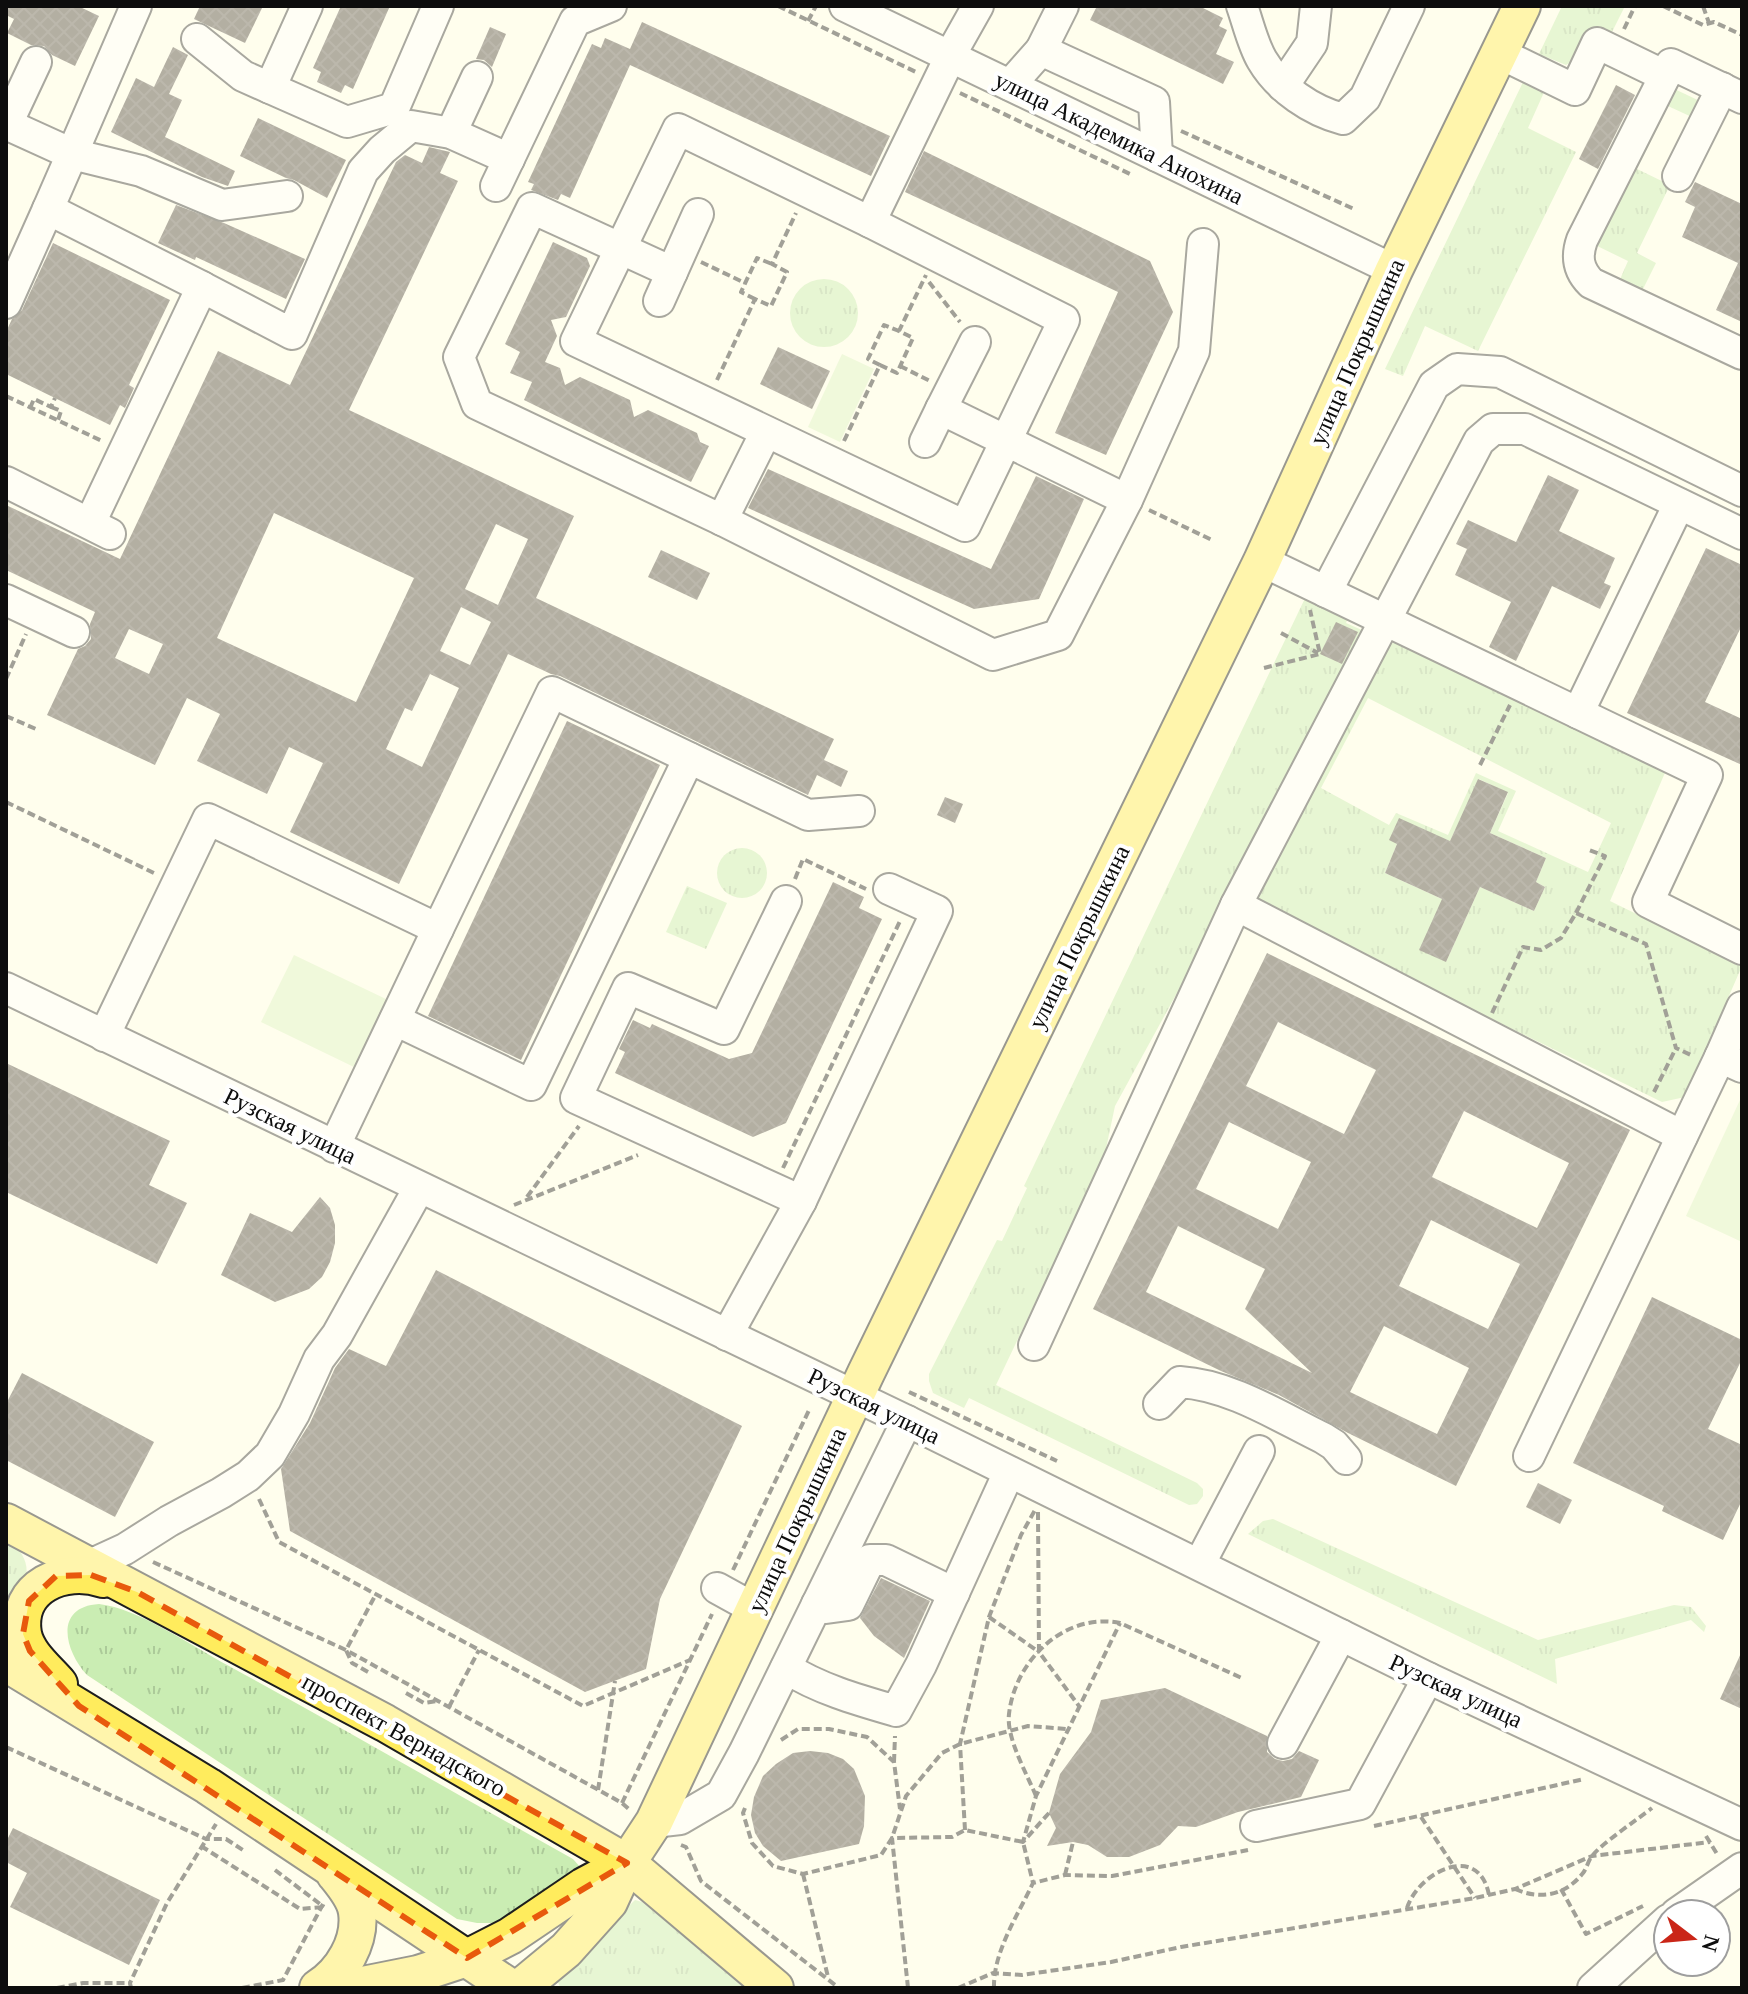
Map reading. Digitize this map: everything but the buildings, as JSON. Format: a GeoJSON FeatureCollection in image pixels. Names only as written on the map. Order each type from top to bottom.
{"type":"FeatureCollection","features":[{"type":"Feature","properties":{"kind":"main road","name":"улица Покрышкина"},"geometry":{"type":"LineString","coordinates":[[520,1988],[566,1950],[609,1902],[627,1863],[653,1825],[855,1396],[1262,561],[1394,270],[1522,6]]}},
{"type":"Feature","properties":{"kind":"main road","name":"проспект Вернадского"},"geometry":{"type":"LineString","coordinates":[[6,1522],[385,1723],[627,1863],[775,1988]]}},
{"type":"Feature","properties":{"kind":"main road"},"geometry":{"type":"LineString","coordinates":[[79,1706],[30,1651],[23,1634],[29,1601],[40,1587],[56,1576],[72,1574],[91,1575],[137,1592]]}},
{"type":"Feature","properties":{"kind":"main road"},"geometry":{"type":"LineString","coordinates":[[6,1663],[327,1863],[511,1988]]}},
{"type":"Feature","properties":{"kind":"main road"},"geometry":{"type":"LineString","coordinates":[[318,1988],[340,1969],[354,1941],[356,1927],[357,1911],[349,1892],[327,1863]]}},
{"type":"Feature","properties":{"kind":"main road"},"geometry":{"type":"LineString","coordinates":[[348,1988],[418,1974],[467,1958],[510,1936],[584,1886],[627,1863]]}},
{"type":"Feature","properties":{"kind":"street"},"geometry":{"type":"LineString","coordinates":[[6,303],[136,6]]}},
{"type":"Feature","properties":{"kind":"street"},"geometry":{"type":"LineString","coordinates":[[270,88],[307,6]]}},
{"type":"Feature","properties":{"kind":"street"},"geometry":{"type":"LineString","coordinates":[[197,39],[243,76],[347,122],[394,108],[438,6]]}},
{"type":"Feature","properties":{"kind":"street"},"geometry":{"type":"LineString","coordinates":[[496,186],[575,21],[611,6]]}},
{"type":"Feature","properties":{"kind":"street","name":"улица Академика Анохина"},"geometry":{"type":"LineString","coordinates":[[845,6],[944,70],[1010,85],[1146,166],[1394,270]]}},
{"type":"Feature","properties":{"kind":"street"},"geometry":{"type":"LineString","coordinates":[[870,222],[978,6]]}},
{"type":"Feature","properties":{"kind":"street"},"geometry":{"type":"LineString","coordinates":[[1010,85],[1041,50],[1063,6]]}},
{"type":"Feature","properties":{"kind":"street"},"geometry":{"type":"LineString","coordinates":[[1242,6],[1261,60],[1283,86],[1322,114],[1343,119],[1365,98],[1409,6]]}},
{"type":"Feature","properties":{"kind":"street"},"geometry":{"type":"LineString","coordinates":[[1283,86],[1312,43],[1316,6]]}},
{"type":"Feature","properties":{"kind":"street"},"geometry":{"type":"LineString","coordinates":[[1499,53],[1575,90],[1597,43],[1665,76]]}},
{"type":"Feature","properties":{"kind":"street"},"geometry":{"type":"LineString","coordinates":[[1041,50],[1154,102],[1146,166]]}},
{"type":"Feature","properties":{"kind":"street"},"geometry":{"type":"LineString","coordinates":[[36,62],[6,125],[72,154],[141,171],[222,205],[287,196]]}},
{"type":"Feature","properties":{"kind":"street"},"geometry":{"type":"LineString","coordinates":[[1678,176],[1732,93],[1671,64],[1582,240],[1578,258],[1580,268],[1591,283],[1742,354]]}},
{"type":"Feature","properties":{"kind":"street"},"geometry":{"type":"LineString","coordinates":[[451,133],[477,77]]}},
{"type":"Feature","properties":{"kind":"street"},"geometry":{"type":"LineString","coordinates":[[48,209],[292,334],[363,171],[411,126],[451,133],[509,159]]}},
{"type":"Feature","properties":{"kind":"street"},"geometry":{"type":"LineString","coordinates":[[678,129],[870,222],[930,266],[1064,320],[965,526],[576,341],[678,129]]}},
{"type":"Feature","properties":{"kind":"street"},"geometry":{"type":"LineString","coordinates":[[676,263],[621,247],[532,208],[459,357],[477,404],[722,520],[993,655],[1058,635],[1127,500],[1194,351],[1203,244]]}},
{"type":"Feature","properties":{"kind":"street"},"geometry":{"type":"LineString","coordinates":[[659,301],[698,214]]}},
{"type":"Feature","properties":{"kind":"street"},"geometry":{"type":"LineString","coordinates":[[6,482],[100,529],[124,451],[202,287]]}},
{"type":"Feature","properties":{"kind":"street"},"geometry":{"type":"LineString","coordinates":[[925,442],[975,342]]}},
{"type":"Feature","properties":{"kind":"street"},"geometry":{"type":"LineString","coordinates":[[1314,586],[1434,385],[1457,369],[1500,372],[1742,491]]}},
{"type":"Feature","properties":{"kind":"street"},"geometry":{"type":"LineString","coordinates":[[946,400],[1004,441],[1127,500]]}},
{"type":"Feature","properties":{"kind":"street"},"geometry":{"type":"LineString","coordinates":[[1034,1345],[1236,905],[1479,441],[1493,429],[1525,429],[1742,534]]}},
{"type":"Feature","properties":{"kind":"street"},"geometry":{"type":"LineString","coordinates":[[722,520],[766,432]]}},
{"type":"Feature","properties":{"kind":"street"},"geometry":{"type":"LineString","coordinates":[[1578,713],[1679,504]]}},
{"type":"Feature","properties":{"kind":"street"},"geometry":{"type":"LineString","coordinates":[[1262,561],[1707,775],[1648,902],[1742,949]]}},
{"type":"Feature","properties":{"kind":"street"},"geometry":{"type":"LineString","coordinates":[[6,600],[74,632]]}},
{"type":"Feature","properties":{"kind":"street"},"geometry":{"type":"LineString","coordinates":[[334,1147],[552,692],[808,815],[859,811]]}},
{"type":"Feature","properties":{"kind":"street"},"geometry":{"type":"LineString","coordinates":[[395,1020],[531,1085],[689,758]]}},
{"type":"Feature","properties":{"kind":"street"},"geometry":{"type":"LineString","coordinates":[[104,1036],[208,819],[438,929]]}},
{"type":"Feature","properties":{"kind":"street"},"geometry":{"type":"LineString","coordinates":[[727,1335],[787,1194],[937,911],[890,897]]}},
{"type":"Feature","properties":{"kind":"street"},"geometry":{"type":"LineString","coordinates":[[786,901],[724,1029],[628,988],[576,1098],[787,1194]]}},
{"type":"Feature","properties":{"kind":"street"},"geometry":{"type":"LineString","coordinates":[[1236,905],[1682,1136]]}},
{"type":"Feature","properties":{"kind":"street","name":"Рузская улица"},"geometry":{"type":"LineString","coordinates":[[6,988],[1200,1563],[1428,1678],[1742,1825]]}},
{"type":"Feature","properties":{"kind":"street"},"geometry":{"type":"LineString","coordinates":[[1529,1456],[1682,1136],[1726,1063],[1742,1007]]}},
{"type":"Feature","properties":{"kind":"street"},"geometry":{"type":"LineString","coordinates":[[88,1566],[125,1549],[248,1476],[270,1455],[319,1359],[337,1335],[419,1188]]}},
{"type":"Feature","properties":{"kind":"street"},"geometry":{"type":"LineString","coordinates":[[1159,1404],[1180,1382],[1225,1390],[1323,1438],[1346,1459]]}},
{"type":"Feature","properties":{"kind":"street"},"geometry":{"type":"LineString","coordinates":[[653,1825],[680,1819],[721,1795],[907,1421]]}},
{"type":"Feature","properties":{"kind":"street"},"geometry":{"type":"LineString","coordinates":[[1200,1563],[1259,1451]]}},
{"type":"Feature","properties":{"kind":"street"},"geometry":{"type":"LineString","coordinates":[[786,1668],[852,1699],[896,1711],[921,1665],[1009,1472]]}},
{"type":"Feature","properties":{"kind":"street"},"geometry":{"type":"LineString","coordinates":[[817,1604],[826,1608],[848,1605],[870,1560],[886,1560],[954,1593]]}},
{"type":"Feature","properties":{"kind":"street"},"geometry":{"type":"LineString","coordinates":[[717,1588],[755,1609]]}},
{"type":"Feature","properties":{"kind":"street"},"geometry":{"type":"LineString","coordinates":[[1283,1743],[1341,1635]]}},
{"type":"Feature","properties":{"kind":"street"},"geometry":{"type":"LineString","coordinates":[[1256,1826],[1360,1804],[1428,1678]]}},
{"type":"Feature","properties":{"kind":"street"},"geometry":{"type":"LineString","coordinates":[[1699,1898],[1742,1868]]}},
{"type":"Feature","properties":{"kind":"street"},"geometry":{"type":"LineString","coordinates":[[1593,1988],[1652,1918]]}},
{"type":"Feature","properties":{"kind":"path"},"geometry":{"type":"LineString","coordinates":[[778,6],[808,21],[944,70],[1146,166]]}},
{"type":"Feature","properties":{"kind":"path"},"geometry":{"type":"LineString","coordinates":[[808,21],[816,6]]}},
{"type":"Feature","properties":{"kind":"path"},"geometry":{"type":"LineString","coordinates":[[1663,6],[1703,25],[1714,22],[1742,35]]}},
{"type":"Feature","properties":{"kind":"path"},"geometry":{"type":"LineString","coordinates":[[1703,6],[1709,23]]}},
{"type":"Feature","properties":{"kind":"path"},"geometry":{"type":"LineString","coordinates":[[772,264],[806,191]]}},
{"type":"Feature","properties":{"kind":"path"},"geometry":{"type":"LineString","coordinates":[[757,258],[772,264],[787,272],[771,306],[741,292],[757,258]]}},
{"type":"Feature","properties":{"kind":"path"},"geometry":{"type":"LineString","coordinates":[[676,263],[745,283]]}},
{"type":"Feature","properties":{"kind":"path"},"geometry":{"type":"LineString","coordinates":[[899,331],[930,266]]}},
{"type":"Feature","properties":{"kind":"path"},"geometry":{"type":"LineString","coordinates":[[930,266],[975,342]]}},
{"type":"Feature","properties":{"kind":"path"},"geometry":{"type":"LineString","coordinates":[[706,404],[755,299]]}},
{"type":"Feature","properties":{"kind":"path"},"geometry":{"type":"LineString","coordinates":[[884,325],[899,331],[913,338],[897,373],[868,359],[884,325]]}},
{"type":"Feature","properties":{"kind":"path"},"geometry":{"type":"LineString","coordinates":[[832,464],[880,365]]}},
{"type":"Feature","properties":{"kind":"path"},"geometry":{"type":"LineString","coordinates":[[900,366],[946,400]]}},
{"type":"Feature","properties":{"kind":"path"},"geometry":{"type":"LineString","coordinates":[[6,396],[124,451]]}},
{"type":"Feature","properties":{"kind":"path"},"geometry":{"type":"LineString","coordinates":[[51,407],[55,398]]}},
{"type":"Feature","properties":{"kind":"path"},"geometry":{"type":"LineString","coordinates":[[30,408],[34,399],[61,411],[58,420]]}},
{"type":"Feature","properties":{"kind":"path"},"geometry":{"type":"LineString","coordinates":[[1127,500],[1212,540]]}},
{"type":"Feature","properties":{"kind":"path"},"geometry":{"type":"LineString","coordinates":[[1314,586],[1320,654]]}},
{"type":"Feature","properties":{"kind":"path"},"geometry":{"type":"LineString","coordinates":[[6,679],[35,613]]}},
{"type":"Feature","properties":{"kind":"path"},"geometry":{"type":"LineString","coordinates":[[1281,633],[1320,654]]}},
{"type":"Feature","properties":{"kind":"path"},"geometry":{"type":"LineString","coordinates":[[1264,668],[1320,654]]}},
{"type":"Feature","properties":{"kind":"path"},"geometry":{"type":"LineString","coordinates":[[1480,765],[1520,685]]}},
{"type":"Feature","properties":{"kind":"path"},"geometry":{"type":"LineString","coordinates":[[6,716],[36,729]]}},
{"type":"Feature","properties":{"kind":"path"},"geometry":{"type":"LineString","coordinates":[[6,802],[177,884]]}},
{"type":"Feature","properties":{"kind":"path"},"geometry":{"type":"LineString","coordinates":[[1483,1033],[1523,947],[1541,950],[1561,938],[1576,913],[1605,856],[1589,850]]}},
{"type":"Feature","properties":{"kind":"path"},"geometry":{"type":"LineString","coordinates":[[786,901],[803,859],[890,897],[787,1194]]}},
{"type":"Feature","properties":{"kind":"path"},"geometry":{"type":"LineString","coordinates":[[1576,913],[1646,944],[1676,1048],[1642,1115]]}},
{"type":"Feature","properties":{"kind":"path"},"geometry":{"type":"LineString","coordinates":[[1676,1048],[1726,1063]]}},
{"type":"Feature","properties":{"kind":"path"},"geometry":{"type":"LineString","coordinates":[[526,1199],[594,1106]]}},
{"type":"Feature","properties":{"kind":"path"},"geometry":{"type":"LineString","coordinates":[[514,1205],[672,1142]]}},
{"type":"Feature","properties":{"kind":"path"},"geometry":{"type":"LineString","coordinates":[[905,1391],[1057,1461]]}},
{"type":"Feature","properties":{"kind":"path"},"geometry":{"type":"LineString","coordinates":[[248,1476],[279,1542],[583,1706],[690,1660]]}},
{"type":"Feature","properties":{"kind":"path"},"geometry":{"type":"LineString","coordinates":[[965,1830],[960,1744],[989,1617],[1021,1535],[1038,1505],[1039,1652]]}},
{"type":"Feature","properties":{"kind":"path"},"geometry":{"type":"LineString","coordinates":[[125,1549],[346,1650],[622,1803],[686,1847],[701,1881],[839,1988]]}},
{"type":"Feature","properties":{"kind":"path"},"geometry":{"type":"LineString","coordinates":[[346,1650],[376,1594]]}},
{"type":"Feature","properties":{"kind":"path"},"geometry":{"type":"LineString","coordinates":[[989,1617],[1039,1652],[1079,1706]]}},
{"type":"Feature","properties":{"kind":"path"},"geometry":{"type":"LineString","coordinates":[[1036,1796],[1010,1730],[1009,1714],[1019,1682],[1039,1652],[1057,1634],[1077,1624],[1103,1619],[1120,1623],[1244,1679]]}},
{"type":"Feature","properties":{"kind":"path"},"geometry":{"type":"LineString","coordinates":[[1033,1883],[1023,1842],[1036,1796],[1120,1623]]}},
{"type":"Feature","properties":{"kind":"path"},"geometry":{"type":"LineString","coordinates":[[346,1650],[352,1663],[368,1672]]}},
{"type":"Feature","properties":{"kind":"path"},"geometry":{"type":"LineString","coordinates":[[449,1707],[479,1650]]}},
{"type":"Feature","properties":{"kind":"path"},"geometry":{"type":"LineString","coordinates":[[598,1790],[615,1681]]}},
{"type":"Feature","properties":{"kind":"path"},"geometry":{"type":"LineString","coordinates":[[406,1693],[424,1703],[439,1701]]}},
{"type":"Feature","properties":{"kind":"path"},"geometry":{"type":"LineString","coordinates":[[748,1801],[743,1813],[752,1843],[773,1866],[803,1874],[881,1855],[892,1838],[900,1809],[924,1772],[942,1753],[960,1744],[1028,1726],[1067,1729]]}},
{"type":"Feature","properties":{"kind":"path"},"geometry":{"type":"LineString","coordinates":[[781,1740],[798,1729],[829,1729],[867,1737],[894,1762],[900,1809]]}},
{"type":"Feature","properties":{"kind":"path"},"geometry":{"type":"LineString","coordinates":[[6,1747],[206,1839],[226,1839],[246,1852]]}},
{"type":"Feature","properties":{"kind":"path"},"geometry":{"type":"LineString","coordinates":[[958,1988],[993,1973],[1022,1975],[1111,1962],[1515,1889],[1592,1856],[1657,1804]]}},
{"type":"Feature","properties":{"kind":"path"},"geometry":{"type":"LineString","coordinates":[[1023,1842],[1049,1813]]}},
{"type":"Feature","properties":{"kind":"path"},"geometry":{"type":"LineString","coordinates":[[57,1988],[83,1983],[130,1986],[167,1903],[221,1817]]}},
{"type":"Feature","properties":{"kind":"path"},"geometry":{"type":"LineString","coordinates":[[1421,1817],[1475,1898]]}},
{"type":"Feature","properties":{"kind":"path"},"geometry":{"type":"LineString","coordinates":[[892,1838],[952,1837],[965,1830],[1023,1842]]}},
{"type":"Feature","properties":{"kind":"path"},"geometry":{"type":"LineString","coordinates":[[1704,1834],[1717,1854],[1708,1861]]}},
{"type":"Feature","properties":{"kind":"path"},"geometry":{"type":"LineString","coordinates":[[892,1838],[908,1988]]}},
{"type":"Feature","properties":{"kind":"path"},"geometry":{"type":"LineString","coordinates":[[1065,1875],[1073,1842]]}},
{"type":"Feature","properties":{"kind":"path"},"geometry":{"type":"LineString","coordinates":[[1592,1856],[1710,1842]]}},
{"type":"Feature","properties":{"kind":"path"},"geometry":{"type":"LineString","coordinates":[[201,1846],[300,1909],[324,1907],[283,1980],[242,1988]]}},
{"type":"Feature","properties":{"kind":"path"},"geometry":{"type":"LineString","coordinates":[[1515,1889],[1530,1895],[1547,1896],[1580,1877],[1592,1856]]}},
{"type":"Feature","properties":{"kind":"path"},"geometry":{"type":"LineString","coordinates":[[1407,1908],[1420,1884],[1435,1872],[1452,1866],[1475,1869],[1486,1879],[1489,1895]]}},
{"type":"Feature","properties":{"kind":"path"},"geometry":{"type":"LineString","coordinates":[[275,1870],[295,1883]]}},
{"type":"Feature","properties":{"kind":"path"},"geometry":{"type":"LineString","coordinates":[[803,1874],[828,1980]]}},
{"type":"Feature","properties":{"kind":"path"},"geometry":{"type":"LineString","coordinates":[[1561,1889],[1586,1934],[1652,1914]]}},
{"type":"Feature","properties":{"kind":"highlighted area"},"geometry":{"type":"Polygon","coordinates":[[[91,1575],[137,1592],[627,1863],[467,1958],[79,1706],[30,1651],[23,1634],[29,1601],[56,1576],[91,1575]]]}},
{"type":"Feature","properties":{"kind":"green space"},"geometry":{"type":"Polygon","coordinates":[[[1562,6],[1625,6],[1609,38],[1566,65],[1539,54],[1562,6]]]}},
{"type":"Feature","properties":{"kind":"green space"},"geometry":{"type":"Polygon","coordinates":[[[1524,80],[1545,90],[1528,128],[1576,152],[1478,351],[1425,326],[1403,376],[1385,369],[1524,80]]]}},
{"type":"Feature","properties":{"kind":"green space"},"geometry":{"type":"Polygon","coordinates":[[[1666,85],[1704,103],[1696,119],[1668,106],[1637,169],[1670,185],[1637,253],[1656,263],[1640,295],[1618,284],[1628,261],[1589,242],[1666,85]]]}},
{"type":"Feature","properties":{"kind":"green space"},"geometry":{"type":"Polygon","coordinates":[[[824,279],[848,289],[858,313],[848,337],[824,347],[800,337],[790,313],[800,289],[824,279]]]}},
{"type":"Feature","properties":{"kind":"green space"},"geometry":{"type":"Polygon","coordinates":[[[842,354],[874,369],[840,442],[808,427],[842,354]]]}},
{"type":"Feature","properties":{"kind":"green space"},"geometry":{"type":"Polygon","coordinates":[[[1308,592],[1350,613],[1346,623],[1373,635],[1115,1106],[1104,1158],[996,1385],[1197,1483],[1203,1489],[1203,1496],[1197,1504],[1189,1505],[969,1398],[964,1408],[933,1393],[929,1374],[997,1240],[1002,1241],[1027,1188],[1024,1186],[1308,592]]]}},
{"type":"Feature","properties":{"kind":"green space"},"geometry":{"type":"Polygon","coordinates":[[[1399,642],[1667,768],[1610,901],[1742,966],[1685,1097],[1662,1102],[1264,908],[1257,900],[1257,891],[1389,644],[1399,642]],[[1368,698],[1321,788],[1389,825],[1396,813],[1448,835],[1476,773],[1516,791],[1498,831],[1588,872],[1611,823],[1368,698]],[[1479,779],[1450,841],[1397,844],[1385,873],[1442,899],[1446,962],[1480,887],[1534,911],[1545,887],[1536,882],[1546,858],[1490,833],[1508,793],[1479,779]]]}},
{"type":"Feature","properties":{"kind":"green space"},"geometry":{"type":"Polygon","coordinates":[[[742,848],[759,856],[767,873],[759,890],[742,898],[725,890],[717,873],[725,856],[742,848]]]}},
{"type":"Feature","properties":{"kind":"green space"},"geometry":{"type":"Polygon","coordinates":[[[687,886],[727,903],[706,949],[666,932],[687,886]]]}},
{"type":"Feature","properties":{"kind":"green space"},"geometry":{"type":"Polygon","coordinates":[[[294,955],[388,1000],[356,1068],[261,1022],[294,955]]]}},
{"type":"Feature","properties":{"kind":"green space"},"geometry":{"type":"Polygon","coordinates":[[[1742,1101],[1742,1242],[1686,1216],[1742,1101]]]}},
{"type":"Feature","properties":{"kind":"green space"},"geometry":{"type":"Polygon","coordinates":[[[1273,1519],[1538,1640],[1674,1605],[1691,1607],[1706,1626],[1704,1632],[1691,1620],[1555,1659],[1557,1684],[1248,1534],[1263,1521],[1273,1519]]]}},
{"type":"Feature","properties":{"kind":"green space"},"geometry":{"type":"Polygon","coordinates":[[[6,1536],[22,1554],[27,1571],[21,1588],[6,1607],[6,1536]]]}},
{"type":"Feature","properties":{"kind":"green space"},"geometry":{"type":"Polygon","coordinates":[[[99,1604],[131,1613],[165,1629],[573,1859],[581,1868],[497,1923],[457,1919],[87,1675],[69,1643],[69,1621],[84,1607],[99,1604]]]}},
{"type":"Feature","properties":{"kind":"green space"},"geometry":{"type":"Polygon","coordinates":[[[635,1900],[642,1902],[747,1988],[560,1987],[556,1977],[635,1900]]]}}]}
